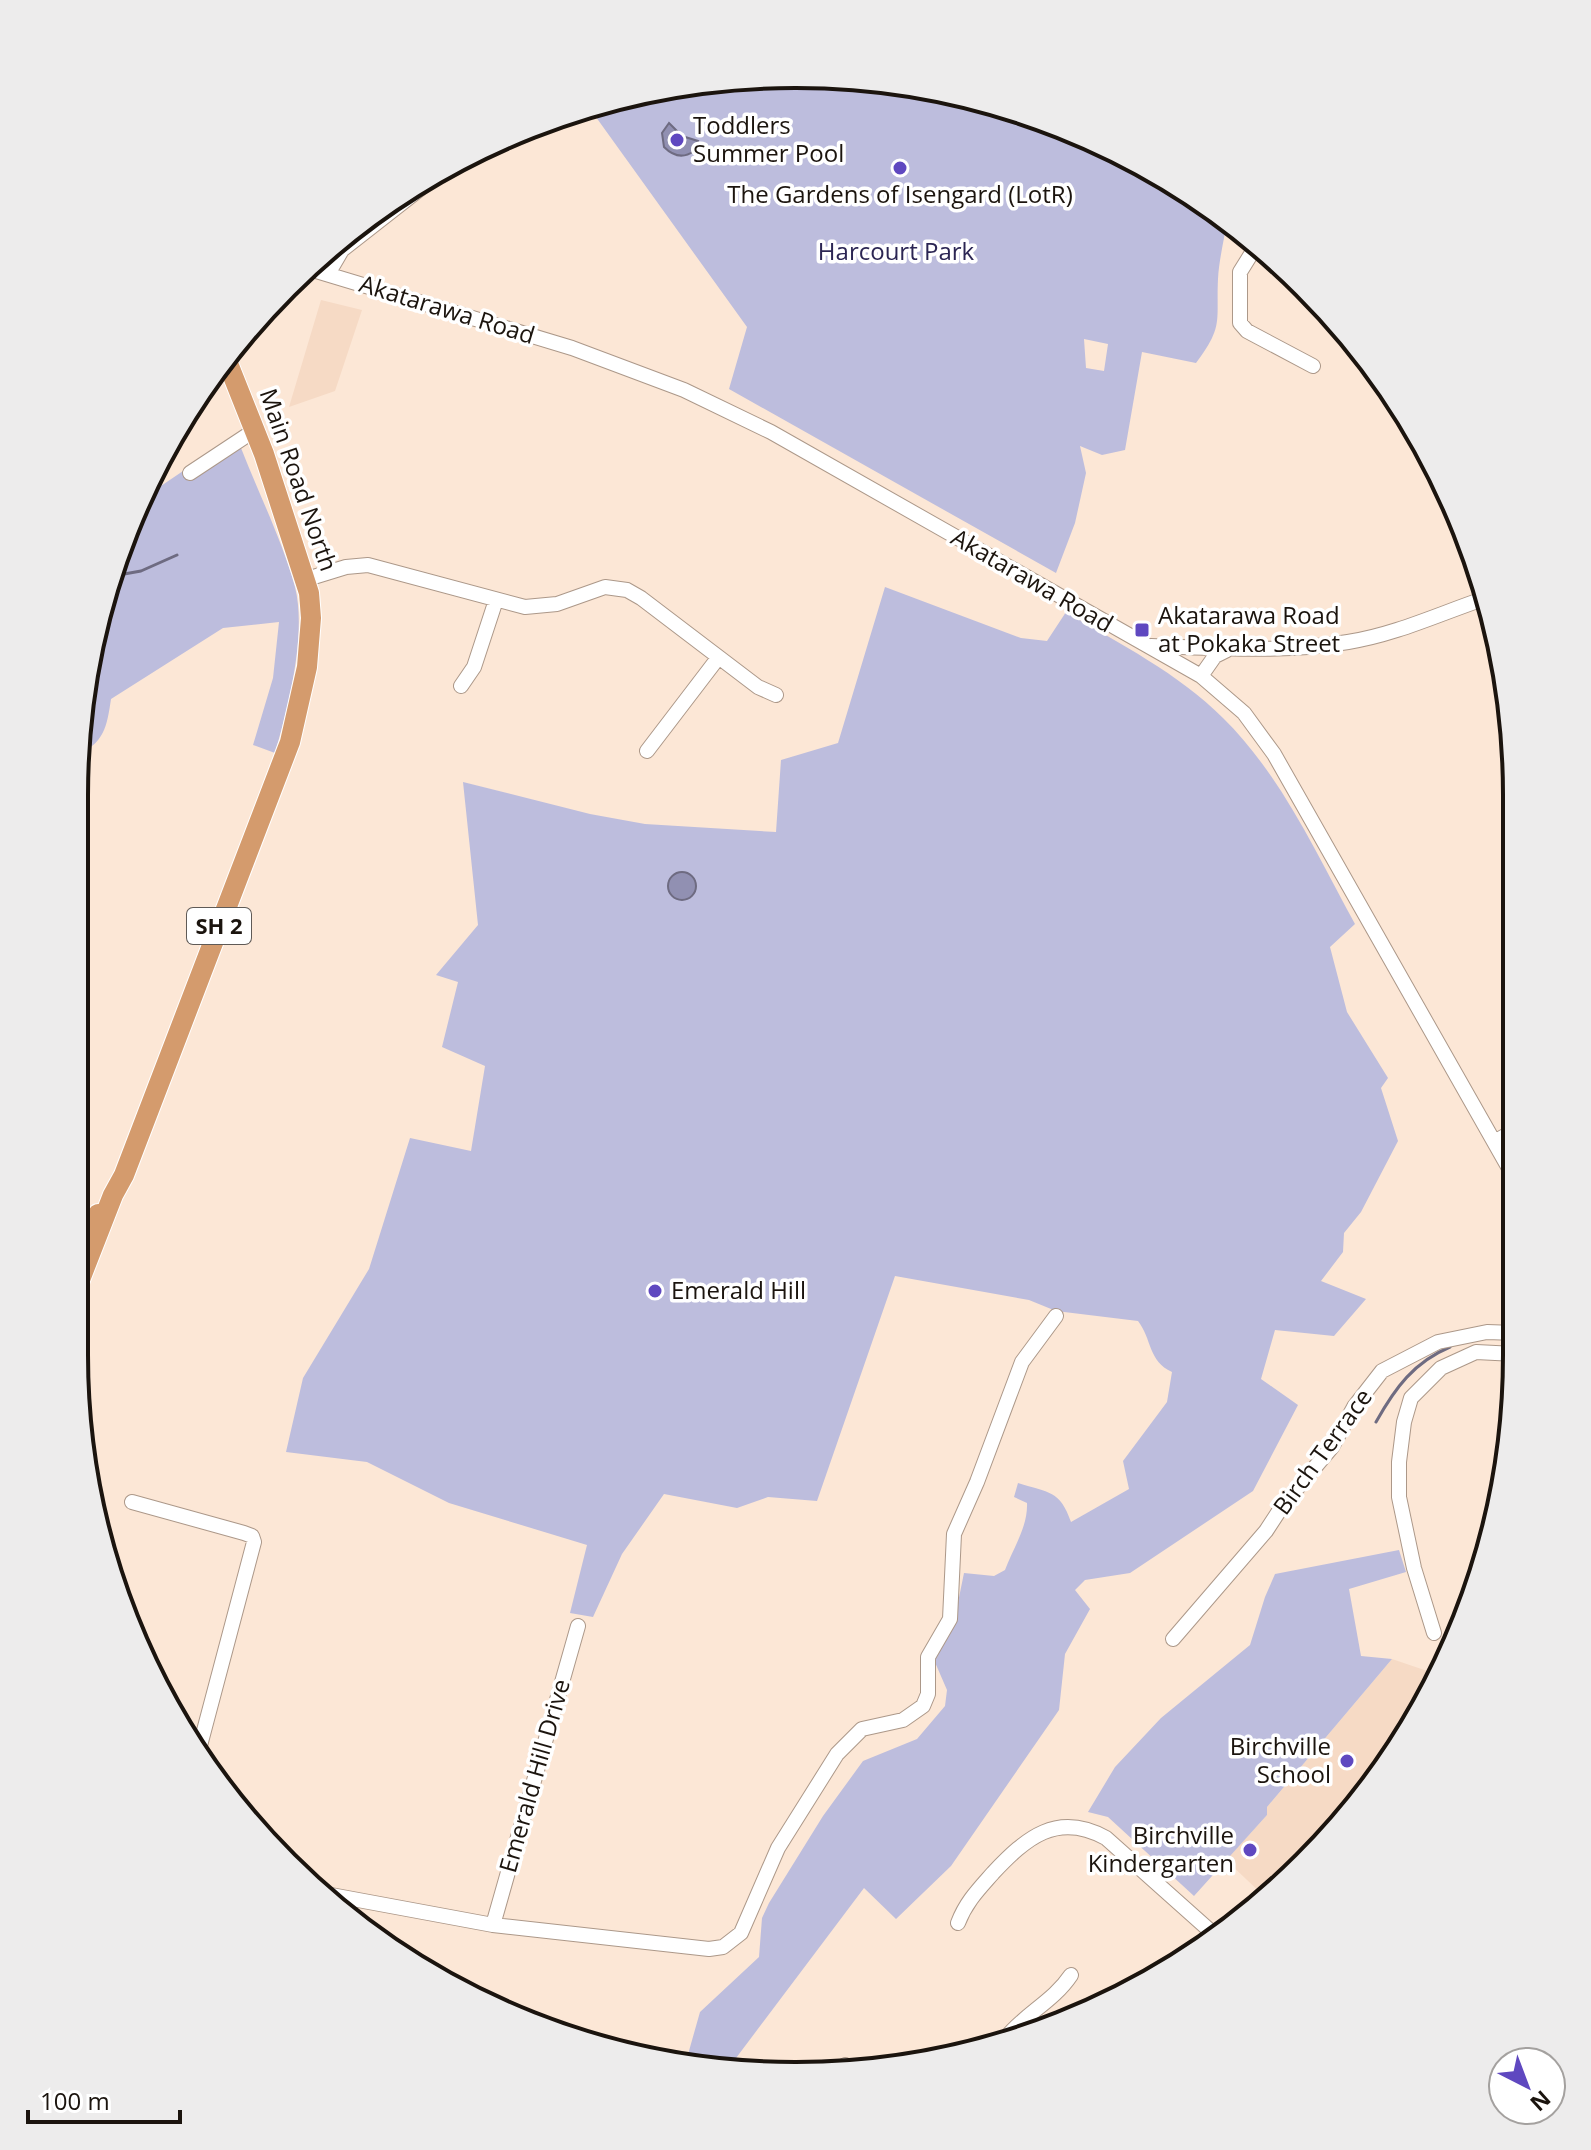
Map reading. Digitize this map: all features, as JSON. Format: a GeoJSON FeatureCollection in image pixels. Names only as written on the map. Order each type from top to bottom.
{"type":"FeatureCollection","features":[{"type":"Feature","properties":{"kind":"highway","name":"Main Road North"},"geometry":{"type":"LineString","coordinates":[[88,1245],[124,1175],[290,742],[307,667],[311,607],[307,579],[231,370]]}},
{"type":"Feature","properties":{"kind":"highway"},"geometry":{"type":"LineString","coordinates":[[88,1229],[113,1195]]}},
{"type":"Feature","properties":{"kind":"street"},"geometry":{"type":"LineString","coordinates":[[1251,255],[1240,272],[1240,323],[1247,331],[1313,366]]}},
{"type":"Feature","properties":{"kind":"street"},"geometry":{"type":"LineString","coordinates":[[328,274],[338,256]]}},
{"type":"Feature","properties":{"kind":"street","name":"Akatarawa Road"},"geometry":{"type":"LineString","coordinates":[[320,272],[572,348],[684,390],[771,432],[1201,676],[1244,713],[1274,754],[1503,1158]]}},
{"type":"Feature","properties":{"kind":"street"},"geometry":{"type":"LineString","coordinates":[[190,473],[255,430]]}},
{"type":"Feature","properties":{"kind":"street"},"geometry":{"type":"LineString","coordinates":[[307,579],[346,567],[368,565],[525,607],[543,607],[605,587],[627,590],[758,687],[776,695]]}},
{"type":"Feature","properties":{"kind":"street"},"geometry":{"type":"LineString","coordinates":[[461,686],[474,667],[496,600]]}},
{"type":"Feature","properties":{"kind":"street"},"geometry":{"type":"LineString","coordinates":[[1146,646],[1227,650],[1349,642],[1476,601]]}},
{"type":"Feature","properties":{"kind":"street"},"geometry":{"type":"LineString","coordinates":[[1201,676],[1215,656],[1227,650]]}},
{"type":"Feature","properties":{"kind":"street"},"geometry":{"type":"LineString","coordinates":[[647,751],[718,658]]}},
{"type":"Feature","properties":{"kind":"street"},"geometry":{"type":"LineString","coordinates":[[1494,1142],[1503,1137]]}},
{"type":"Feature","properties":{"kind":"street"},"geometry":{"type":"LineString","coordinates":[[342,1897],[493,1925],[709,1949],[723,1947],[734,1940],[747,1924],[778,1848],[837,1754],[862,1729],[903,1720],[923,1706],[928,1694],[928,1657],[950,1619],[954,1534],[1022,1362],[1056,1316]]}},
{"type":"Feature","properties":{"kind":"street","name":"Birch Terrace"},"geometry":{"type":"LineString","coordinates":[[1173,1639],[1266,1531],[1283,1505],[1332,1447],[1354,1407],[1382,1371],[1438,1342],[1487,1332],[1503,1333]]}},
{"type":"Feature","properties":{"kind":"street"},"geometry":{"type":"LineString","coordinates":[[1434,1633],[1414,1568],[1399,1497],[1404,1422],[1411,1398],[1441,1368],[1476,1352],[1503,1353]]}},
{"type":"Feature","properties":{"kind":"street"},"geometry":{"type":"LineString","coordinates":[[132,1502],[244,1533],[252,1536],[254,1542],[202,1739]]}},
{"type":"Feature","properties":{"kind":"street","name":"Emerald Hill Drive"},"geometry":{"type":"LineString","coordinates":[[493,1925],[578,1626]]}},
{"type":"Feature","properties":{"kind":"street"},"geometry":{"type":"LineString","coordinates":[[958,1923],[966,1903],[1018,1847],[1050,1829],[1071,1827],[1091,1830],[1106,1838],[1208,1929]]}},
{"type":"Feature","properties":{"kind":"street"},"geometry":{"type":"LineString","coordinates":[[1018,2026],[1054,1997],[1071,1975]]}},
{"type":"Feature","properties":{"kind":"shaded area","name":"Toddlers Summer Pool"},"geometry":{"type":"Polygon","coordinates":[[[669,123],[682,136],[698,141],[694,151],[678,155],[664,147],[662,133],[669,123]]]}},
{"type":"Feature","properties":{"kind":"shaded area"},"geometry":{"type":"Polygon","coordinates":[[[321,300],[362,310],[335,391],[289,407],[321,300]]]}},
{"type":"Feature","properties":{"kind":"shaded area"},"geometry":{"type":"Polygon","coordinates":[[[682,872],[692,876],[696,886],[692,896],[682,900],[672,896],[668,886],[672,876],[682,872]]]}},
{"type":"Feature","properties":{"kind":"shaded area","name":"Birchville School"},"geometry":{"type":"Polygon","coordinates":[[[1392,1659],[1428,1671],[1384,1748],[1357,1785],[1296,1855],[1257,1890],[1226,1860],[1267,1815],[1267,1807],[1392,1659]]]}},
{"type":"Feature","properties":{"kind":"green space","name":"Harcourt Park"},"geometry":{"type":"Polygon","coordinates":[[[749,90],[842,90],[934,102],[979,112],[1066,142],[1149,183],[1225,233],[1219,272],[1217,323],[1211,340],[1196,363],[1142,352],[1125,450],[1102,455],[1080,446],[1086,473],[1075,523],[1056,573],[729,389],[747,327],[596,117],[657,102],[749,90]],[[1084,339],[1086,368],[1104,371],[1108,344],[1084,339]]]}},
{"type":"Feature","properties":{"kind":"green space"},"geometry":{"type":"Polygon","coordinates":[[[241,448],[284,552],[295,587],[299,626],[297,648],[275,753],[253,745],[273,678],[279,622],[223,628],[111,699],[102,733],[90,747],[94,703],[112,612],[142,525],[159,487],[186,469],[192,477],[241,448]]]}},
{"type":"Feature","properties":{"kind":"green space"},"geometry":{"type":"Polygon","coordinates":[[[885,587],[1021,638],[1047,641],[1066,612],[1148,660],[1187,687],[1223,718],[1263,764],[1296,816],[1355,924],[1330,947],[1347,1012],[1388,1078],[1381,1088],[1398,1141],[1361,1212],[1344,1233],[1343,1252],[1321,1281],[1366,1299],[1334,1336],[1275,1330],[1261,1379],[1298,1405],[1253,1491],[1130,1573],[1085,1580],[1075,1590],[1090,1609],[1065,1654],[1059,1710],[951,1866],[896,1919],[864,1888],[735,2059],[703,2056],[688,2053],[700,2012],[759,1957],[762,1918],[823,1816],[863,1761],[917,1739],[945,1706],[947,1690],[934,1660],[955,1617],[964,1573],[994,1576],[1005,1570],[1027,1512],[1027,1503],[1014,1497],[1018,1483],[1058,1498],[1071,1522],[1129,1489],[1123,1461],[1167,1402],[1172,1372],[1154,1356],[1138,1321],[1056,1311],[1029,1300],[895,1276],[817,1501],[768,1497],[737,1508],[664,1494],[622,1554],[593,1617],[570,1613],[587,1545],[449,1503],[367,1462],[286,1452],[303,1378],[369,1269],[410,1138],[471,1151],[485,1066],[442,1047],[458,982],[436,975],[478,925],[463,782],[590,814],[645,824],[776,832],[781,760],[838,743],[885,587]]]}},
{"type":"Feature","properties":{"kind":"green space"},"geometry":{"type":"Polygon","coordinates":[[[1399,1550],[1406,1572],[1349,1589],[1361,1656],[1392,1659],[1267,1807],[1267,1815],[1194,1896],[1108,1817],[1088,1812],[1115,1767],[1161,1718],[1250,1645],[1275,1574],[1399,1550]]]}},
{"type":"Feature","properties":{"kind":"waterway"},"geometry":{"type":"LineString","coordinates":[[124,574],[141,571],[177,555]]}},
{"type":"Feature","properties":{"kind":"waterway"},"geometry":{"type":"LineString","coordinates":[[1376,1422],[1407,1377],[1426,1360],[1450,1347]]}},
{"type":"Feature","properties":{"kind":"place","name":"Toddlers Summer Pool"},"geometry":{"type":"Point","coordinates":[677,140]}},
{"type":"Feature","properties":{"kind":"place","name":"The Gardens of Isengard (LotR)"},"geometry":{"type":"Point","coordinates":[900,168]}},
{"type":"Feature","properties":{"kind":"place","name":"Akatarawa Road at Pokaka Street"},"geometry":{"type":"Point","coordinates":[1142,630]}},
{"type":"Feature","properties":{"kind":"place","name":"Emerald Hill"},"geometry":{"type":"Point","coordinates":[655,1291]}},
{"type":"Feature","properties":{"kind":"place","name":"Birchville School"},"geometry":{"type":"Point","coordinates":[1347,1761]}},
{"type":"Feature","properties":{"kind":"place","name":"Birchville Kindergarten"},"geometry":{"type":"Point","coordinates":[1250,1850]}}]}
